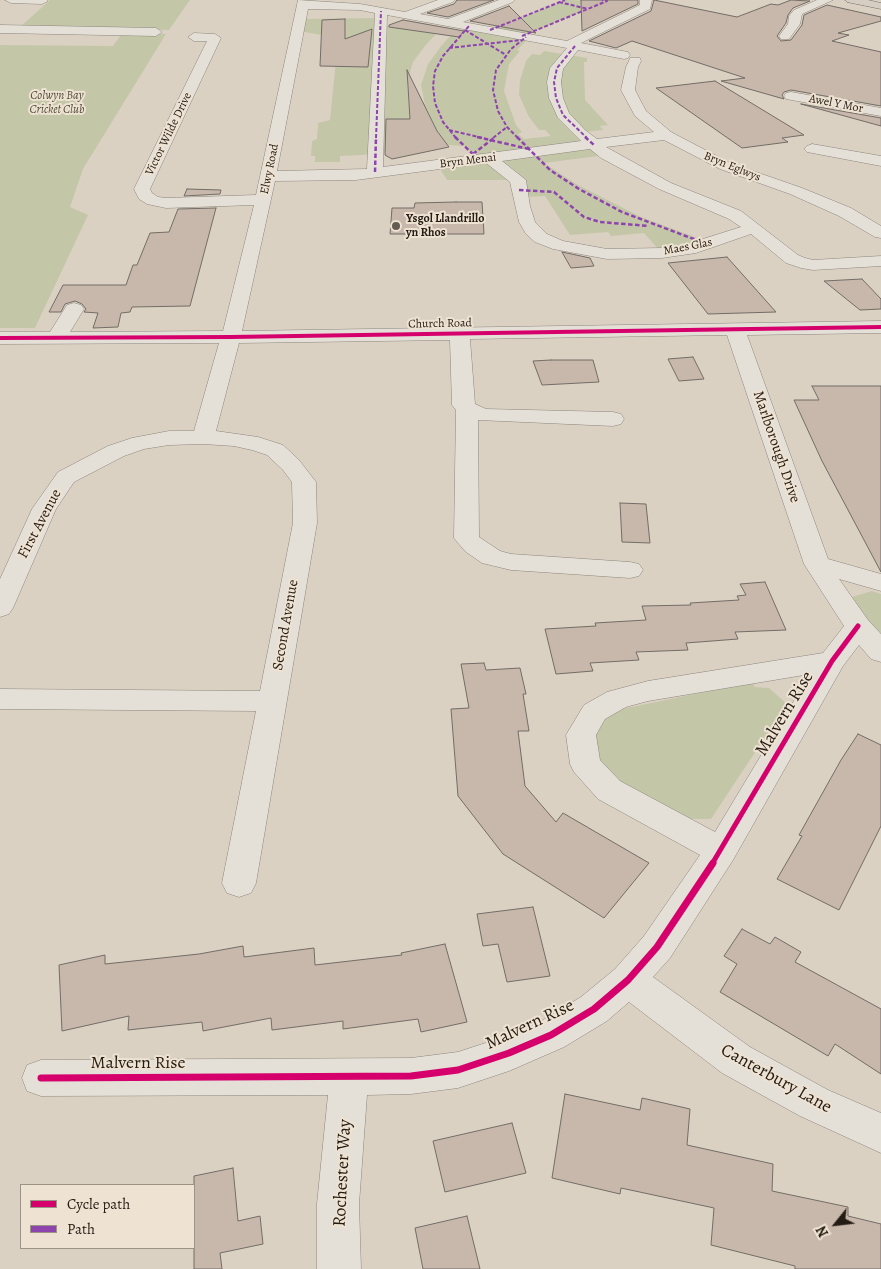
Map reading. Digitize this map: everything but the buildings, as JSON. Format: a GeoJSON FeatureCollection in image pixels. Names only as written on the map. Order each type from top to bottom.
{"type":"FeatureCollection","features":[{"type":"Feature","properties":{"kind":"main road"},"geometry":{"type":"LineString","coordinates":[[851,0],[881,6]]}},
{"type":"Feature","properties":{"kind":"street"},"geometry":{"type":"LineString","coordinates":[[11,0],[42,1]]}},
{"type":"Feature","properties":{"kind":"street"},"geometry":{"type":"LineString","coordinates":[[405,15],[449,0]]}},
{"type":"Feature","properties":{"kind":"street"},"geometry":{"type":"LineString","coordinates":[[450,23],[509,0]]}},
{"type":"Feature","properties":{"kind":"street"},"geometry":{"type":"LineString","coordinates":[[646,0],[646,7],[610,23],[572,45],[557,68],[554,82],[556,98],[563,115],[606,155],[637,172],[735,215],[792,259],[801,263],[819,265],[881,261]]}},
{"type":"Feature","properties":{"kind":"street"},"geometry":{"type":"LineString","coordinates":[[785,36],[794,24],[795,16],[798,12],[827,0]]}},
{"type":"Feature","properties":{"kind":"street","name":"Bryn Eglwys"},"geometry":{"type":"LineString","coordinates":[[304,2],[360,7],[638,57],[632,67],[628,90],[640,113],[666,135],[726,166],[846,212],[881,232]]}},
{"type":"Feature","properties":{"kind":"street","name":"Elwy Road"},"geometry":{"type":"LineString","coordinates":[[231,337],[263,200],[304,2]]}},
{"type":"Feature","properties":{"kind":"street"},"geometry":{"type":"LineString","coordinates":[[375,172],[381,11]]}},
{"type":"Feature","properties":{"kind":"street"},"geometry":{"type":"LineString","coordinates":[[0,29],[156,32]]}},
{"type":"Feature","properties":{"kind":"street","name":"Victor Wilde Drive"},"geometry":{"type":"LineString","coordinates":[[194,37],[215,38],[142,189],[145,196],[153,201],[166,203],[263,200]]}},
{"type":"Feature","properties":{"kind":"street","name":"Awel Y Mor"},"geometry":{"type":"LineString","coordinates":[[791,96],[881,112]]}},
{"type":"Feature","properties":{"kind":"street","name":"Bryn Menai"},"geometry":{"type":"LineString","coordinates":[[268,176],[356,175],[666,135]]}},
{"type":"Feature","properties":{"kind":"street"},"geometry":{"type":"LineString","coordinates":[[812,149],[881,161]]}},
{"type":"Feature","properties":{"kind":"street","name":"Maes Glas"},"geometry":{"type":"LineString","coordinates":[[490,158],[504,171],[518,180],[522,206],[527,222],[532,230],[541,238],[558,245],[607,254],[662,253],[690,249],[754,228]]}},
{"type":"Feature","properties":{"kind":"street"},"geometry":{"type":"LineString","coordinates":[[56,338],[74,309]]}},
{"type":"Feature","properties":{"kind":"street","name":"Church Road"},"geometry":{"type":"LineString","coordinates":[[0,338],[231,337],[881,327]]}},
{"type":"Feature","properties":{"kind":"street","name":"Marlborough Drive"},"geometry":{"type":"LineString","coordinates":[[735,330],[817,564],[829,586],[858,626],[881,652]]}},
{"type":"Feature","properties":{"kind":"street"},"geometry":{"type":"LineString","coordinates":[[460,334],[463,405],[467,409],[483,415],[613,419]]}},
{"type":"Feature","properties":{"kind":"street"},"geometry":{"type":"LineString","coordinates":[[203,437],[231,337]]}},
{"type":"Feature","properties":{"kind":"street"},"geometry":{"type":"LineString","coordinates":[[467,409],[468,538],[475,547],[491,557],[512,562],[630,570]]}},
{"type":"Feature","properties":{"kind":"street","name":"First Avenue"},"geometry":{"type":"LineString","coordinates":[[0,608],[44,509],[66,477],[116,451],[140,443],[169,438],[203,437]]}},
{"type":"Feature","properties":{"kind":"street","name":"Second Avenue"},"geometry":{"type":"LineString","coordinates":[[203,437],[258,444],[275,450],[291,465],[304,482],[305,523],[239,883]]}},
{"type":"Feature","properties":{"kind":"street"},"geometry":{"type":"LineString","coordinates":[[817,564],[881,583]]}},
{"type":"Feature","properties":{"kind":"street","name":"Malvern Rise"},"geometry":{"type":"LineString","coordinates":[[41,1078],[411,1076],[458,1070],[509,1053],[551,1035],[594,1009],[628,980],[657,947],[720,851],[832,661],[858,626]]}},
{"type":"Feature","properties":{"kind":"street","name":"Malvern Rise"},"geometry":{"type":"LineString","coordinates":[[720,851],[609,790],[585,764],[581,735],[594,712],[617,699],[648,691],[832,661]]}},
{"type":"Feature","properties":{"kind":"street"},"geometry":{"type":"LineString","coordinates":[[0,699],[273,702]]}},
{"type":"Feature","properties":{"kind":"street","name":"Canterbury Lane"},"geometry":{"type":"LineString","coordinates":[[628,980],[736,1060],[814,1103],[881,1133]]}},
{"type":"Feature","properties":{"kind":"street","name":"Rochester Way"},"geometry":{"type":"LineString","coordinates":[[340,1269],[338,1204],[349,1076]]}},
{"type":"Feature","properties":{"kind":"green space"},"geometry":{"type":"Polygon","coordinates":[[[50,0],[190,0],[169,30],[20,27],[50,0]]]}},
{"type":"Feature","properties":{"kind":"green space"},"geometry":{"type":"Polygon","coordinates":[[[566,0],[607,1],[523,36],[529,38],[517,50],[520,51],[509,64],[504,91],[516,125],[522,132],[518,134],[524,139],[551,136],[545,130],[539,130],[529,117],[519,95],[520,80],[526,61],[532,54],[540,55],[544,51],[587,58],[587,62],[584,62],[585,100],[608,125],[600,126],[603,130],[581,132],[606,155],[544,163],[576,184],[641,217],[711,243],[662,253],[644,233],[611,236],[608,232],[570,235],[545,196],[528,197],[518,180],[447,180],[437,164],[478,159],[464,146],[448,145],[437,131],[425,105],[421,85],[428,64],[442,45],[450,36],[459,37],[469,26],[490,30],[566,0]]]}},
{"type":"Feature","properties":{"kind":"green space"},"geometry":{"type":"Polygon","coordinates":[[[381,18],[381,25],[436,34],[413,62],[407,82],[409,105],[433,147],[340,156],[340,162],[315,162],[315,156],[311,156],[312,141],[317,139],[318,123],[330,120],[336,60],[322,35],[299,31],[301,19],[381,18]]]}},
{"type":"Feature","properties":{"kind":"green space","name":"Colwyn Bay Cricket Club"},"geometry":{"type":"Polygon","coordinates":[[[122,33],[166,34],[83,169],[70,207],[88,215],[35,328],[0,328],[0,45],[113,46],[122,33]]]}},
{"type":"Feature","properties":{"kind":"green space"},"geometry":{"type":"Polygon","coordinates":[[[872,591],[881,594],[881,635],[852,597],[872,591]]]}},
{"type":"Feature","properties":{"kind":"green space"},"geometry":{"type":"Polygon","coordinates":[[[752,682],[755,687],[769,688],[787,704],[711,819],[689,819],[620,785],[596,761],[595,737],[600,725],[608,716],[622,709],[752,682]]]}},
{"type":"Feature","properties":{"kind":"marked path"},"geometry":{"type":"LineString","coordinates":[[490,30],[565,0]]}},
{"type":"Feature","properties":{"kind":"marked path"},"geometry":{"type":"LineString","coordinates":[[522,36],[607,1],[602,0]]}},
{"type":"Feature","properties":{"kind":"marked path"},"geometry":{"type":"LineString","coordinates":[[559,2],[588,9]]}},
{"type":"Feature","properties":{"kind":"marked path"},"geometry":{"type":"LineString","coordinates":[[375,172],[381,11]]}},
{"type":"Feature","properties":{"kind":"marked path"},"geometry":{"type":"LineString","coordinates":[[469,26],[443,56],[435,71],[433,86],[435,103],[443,122],[451,133],[478,159]]}},
{"type":"Feature","properties":{"kind":"marked path"},"geometry":{"type":"LineString","coordinates":[[465,30],[506,55]]}},
{"type":"Feature","properties":{"kind":"marked path"},"geometry":{"type":"LineString","coordinates":[[526,37],[511,49],[496,70],[493,90],[498,111],[507,127],[550,170],[579,189],[622,212],[707,244]]}},
{"type":"Feature","properties":{"kind":"marked path"},"geometry":{"type":"LineString","coordinates":[[449,48],[521,40]]}},
{"type":"Feature","properties":{"kind":"marked path"},"geometry":{"type":"LineString","coordinates":[[575,46],[557,68],[554,82],[556,98],[563,115],[594,145]]}},
{"type":"Feature","properties":{"kind":"marked path"},"geometry":{"type":"LineString","coordinates":[[473,154],[507,127]]}},
{"type":"Feature","properties":{"kind":"marked path"},"geometry":{"type":"LineString","coordinates":[[449,130],[529,149]]}},
{"type":"Feature","properties":{"kind":"marked path"},"geometry":{"type":"LineString","coordinates":[[519,190],[554,192],[584,217],[600,222],[649,226]]}},
{"type":"Feature","properties":{"kind":"cycle path"},"geometry":{"type":"LineString","coordinates":[[0,338],[231,337],[881,327]]}},
{"type":"Feature","properties":{"kind":"cycle path"},"geometry":{"type":"LineString","coordinates":[[41,1078],[411,1076],[458,1070],[509,1053],[551,1035],[594,1009],[628,980],[657,947],[721,851],[832,661],[858,626]]}},
{"type":"Feature","properties":{"kind":"place","name":"Ysgol Llandrillo yn Rhos"},"geometry":{"type":"Point","coordinates":[396,226]}}]}
